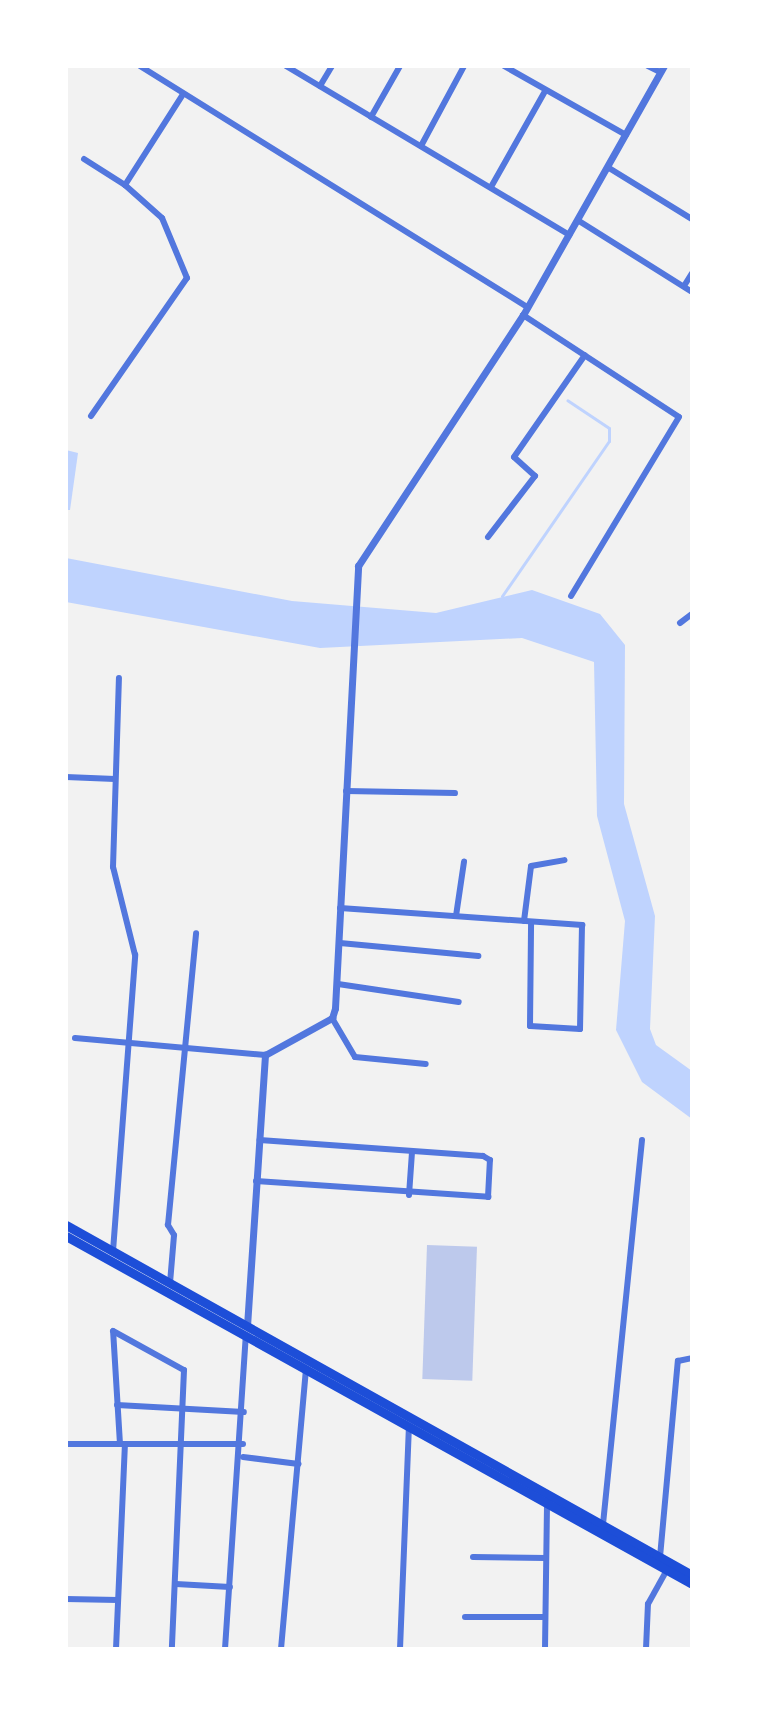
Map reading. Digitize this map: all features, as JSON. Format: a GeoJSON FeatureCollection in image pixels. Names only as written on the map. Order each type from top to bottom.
{"type":"FeatureCollection","features":[{"type":"Feature","properties":{"kind":"main road"},"geometry":{"type":"LineString","coordinates":[[66,1225],[170,1283],[246,1331]]}},
{"type":"Feature","properties":{"kind":"main road"},"geometry":{"type":"LineString","coordinates":[[66,1236],[409,1415],[669,1567],[692,1584]]}},
{"type":"Feature","properties":{"kind":"main road"},"geometry":{"type":"LineString","coordinates":[[307,1364],[409,1426],[603,1524],[660,1557],[669,1567],[692,1575]]}},
{"type":"Feature","properties":{"kind":"street"},"geometry":{"type":"LineString","coordinates":[[140,66],[182,96],[525,311],[679,421],[571,596]]}},
{"type":"Feature","properties":{"kind":"street"},"geometry":{"type":"LineString","coordinates":[[286,66],[570,235]]}},
{"type":"Feature","properties":{"kind":"street"},"geometry":{"type":"LineString","coordinates":[[320,86],[332,66]]}},
{"type":"Feature","properties":{"kind":"street"},"geometry":{"type":"LineString","coordinates":[[371,117],[400,66]]}},
{"type":"Feature","properties":{"kind":"street"},"geometry":{"type":"LineString","coordinates":[[421,146],[464,66]]}},
{"type":"Feature","properties":{"kind":"street"},"geometry":{"type":"LineString","coordinates":[[504,66],[627,136]]}},
{"type":"Feature","properties":{"kind":"street"},"geometry":{"type":"LineString","coordinates":[[426,1064],[355,1057],[332,1018],[338,984],[355,601],[369,540],[525,311],[579,221],[662,69],[648,66]]}},
{"type":"Feature","properties":{"kind":"street"},"geometry":{"type":"LineString","coordinates":[[491,187],[545,91]]}},
{"type":"Feature","properties":{"kind":"street"},"geometry":{"type":"LineString","coordinates":[[125,185],[182,96]]}},
{"type":"Feature","properties":{"kind":"street"},"geometry":{"type":"LineString","coordinates":[[84,159],[125,185],[162,218],[187,278],[91,416]]}},
{"type":"Feature","properties":{"kind":"street"},"geometry":{"type":"LineString","coordinates":[[609,168],[692,219]]}},
{"type":"Feature","properties":{"kind":"street"},"geometry":{"type":"LineString","coordinates":[[579,221],[692,292]]}},
{"type":"Feature","properties":{"kind":"street"},"geometry":{"type":"LineString","coordinates":[[684,286],[692,273]]}},
{"type":"Feature","properties":{"kind":"street"},"geometry":{"type":"LineString","coordinates":[[488,537],[535,476],[514,457],[585,355]]}},
{"type":"Feature","properties":{"kind":"street"},"geometry":{"type":"LineString","coordinates":[[680,623],[692,614]]}},
{"type":"Feature","properties":{"kind":"street"},"geometry":{"type":"LineString","coordinates":[[113,1251],[135,955],[113,867],[119,678]]}},
{"type":"Feature","properties":{"kind":"street"},"geometry":{"type":"LineString","coordinates":[[66,777],[115,779]]}},
{"type":"Feature","properties":{"kind":"street"},"geometry":{"type":"LineString","coordinates":[[346,791],[455,793]]}},
{"type":"Feature","properties":{"kind":"street"},"geometry":{"type":"LineString","coordinates":[[340,908],[456,916],[527,922],[584,927],[580,1029],[530,1026],[527,922],[531,866],[564,860]]}},
{"type":"Feature","properties":{"kind":"street"},"geometry":{"type":"LineString","coordinates":[[456,916],[464,862]]}},
{"type":"Feature","properties":{"kind":"street"},"geometry":{"type":"LineString","coordinates":[[170,1283],[174,1235],[168,1225],[196,933]]}},
{"type":"Feature","properties":{"kind":"street"},"geometry":{"type":"LineString","coordinates":[[340,943],[478,956]]}},
{"type":"Feature","properties":{"kind":"street"},"geometry":{"type":"LineString","coordinates":[[338,984],[459,1002]]}},
{"type":"Feature","properties":{"kind":"street"},"geometry":{"type":"LineString","coordinates":[[75,1038],[129,1040],[265,1055],[332,1018]]}},
{"type":"Feature","properties":{"kind":"street"},"geometry":{"type":"LineString","coordinates":[[225,1649],[243,1457],[246,1331],[265,1055]]}},
{"type":"Feature","properties":{"kind":"street"},"geometry":{"type":"LineString","coordinates":[[256,1181],[409,1195],[488,1197],[489,1158],[260,1140]]}},
{"type":"Feature","properties":{"kind":"street"},"geometry":{"type":"LineString","coordinates":[[603,1524],[642,1140]]}},
{"type":"Feature","properties":{"kind":"street"},"geometry":{"type":"LineString","coordinates":[[409,1195],[412,1152]]}},
{"type":"Feature","properties":{"kind":"street"},"geometry":{"type":"LineString","coordinates":[[116,1649],[122,1444],[113,1331],[184,1367],[172,1649]]}},
{"type":"Feature","properties":{"kind":"street"},"geometry":{"type":"LineString","coordinates":[[660,1557],[678,1361],[692,1358]]}},
{"type":"Feature","properties":{"kind":"street"},"geometry":{"type":"LineString","coordinates":[[281,1649],[307,1364]]}},
{"type":"Feature","properties":{"kind":"street"},"geometry":{"type":"LineString","coordinates":[[117,1405],[183,1405],[244,1412]]}},
{"type":"Feature","properties":{"kind":"street"},"geometry":{"type":"LineString","coordinates":[[400,1649],[409,1415]]}},
{"type":"Feature","properties":{"kind":"street"},"geometry":{"type":"LineString","coordinates":[[66,1444],[243,1444]]}},
{"type":"Feature","properties":{"kind":"street"},"geometry":{"type":"LineString","coordinates":[[243,1457],[299,1464]]}},
{"type":"Feature","properties":{"kind":"street"},"geometry":{"type":"LineString","coordinates":[[545,1649],[547,1498]]}},
{"type":"Feature","properties":{"kind":"street"},"geometry":{"type":"LineString","coordinates":[[473,1557],[546,1558]]}},
{"type":"Feature","properties":{"kind":"street"},"geometry":{"type":"LineString","coordinates":[[646,1649],[648,1604],[669,1567]]}},
{"type":"Feature","properties":{"kind":"street"},"geometry":{"type":"LineString","coordinates":[[176,1584],[230,1587]]}},
{"type":"Feature","properties":{"kind":"street"},"geometry":{"type":"LineString","coordinates":[[66,1599],[118,1600]]}},
{"type":"Feature","properties":{"kind":"street"},"geometry":{"type":"LineString","coordinates":[[465,1617],[545,1617]]}},
{"type":"Feature","properties":{"kind":"water"},"geometry":{"type":"Polygon","coordinates":[[[66,450],[78,453],[70,510],[66,510],[66,450]]]}},
{"type":"Feature","properties":{"kind":"water"},"geometry":{"type":"Polygon","coordinates":[[[66,558],[292,601],[436,613],[532,590],[600,614],[625,645],[624,804],[655,916],[650,1029],[656,1045],[692,1071],[692,1119],[642,1082],[616,1030],[625,921],[597,816],[594,662],[522,638],[320,648],[66,602],[66,558]]]}},
{"type":"Feature","properties":{"kind":"building"},"geometry":{"type":"Polygon","coordinates":[[[427,1245],[477,1247],[472,1381],[422,1379],[427,1245]]]}},
{"type":"Feature","properties":{"kind":"waterway"},"geometry":{"type":"LineString","coordinates":[[502,596],[609,441],[609,428],[567,400]]}}]}
